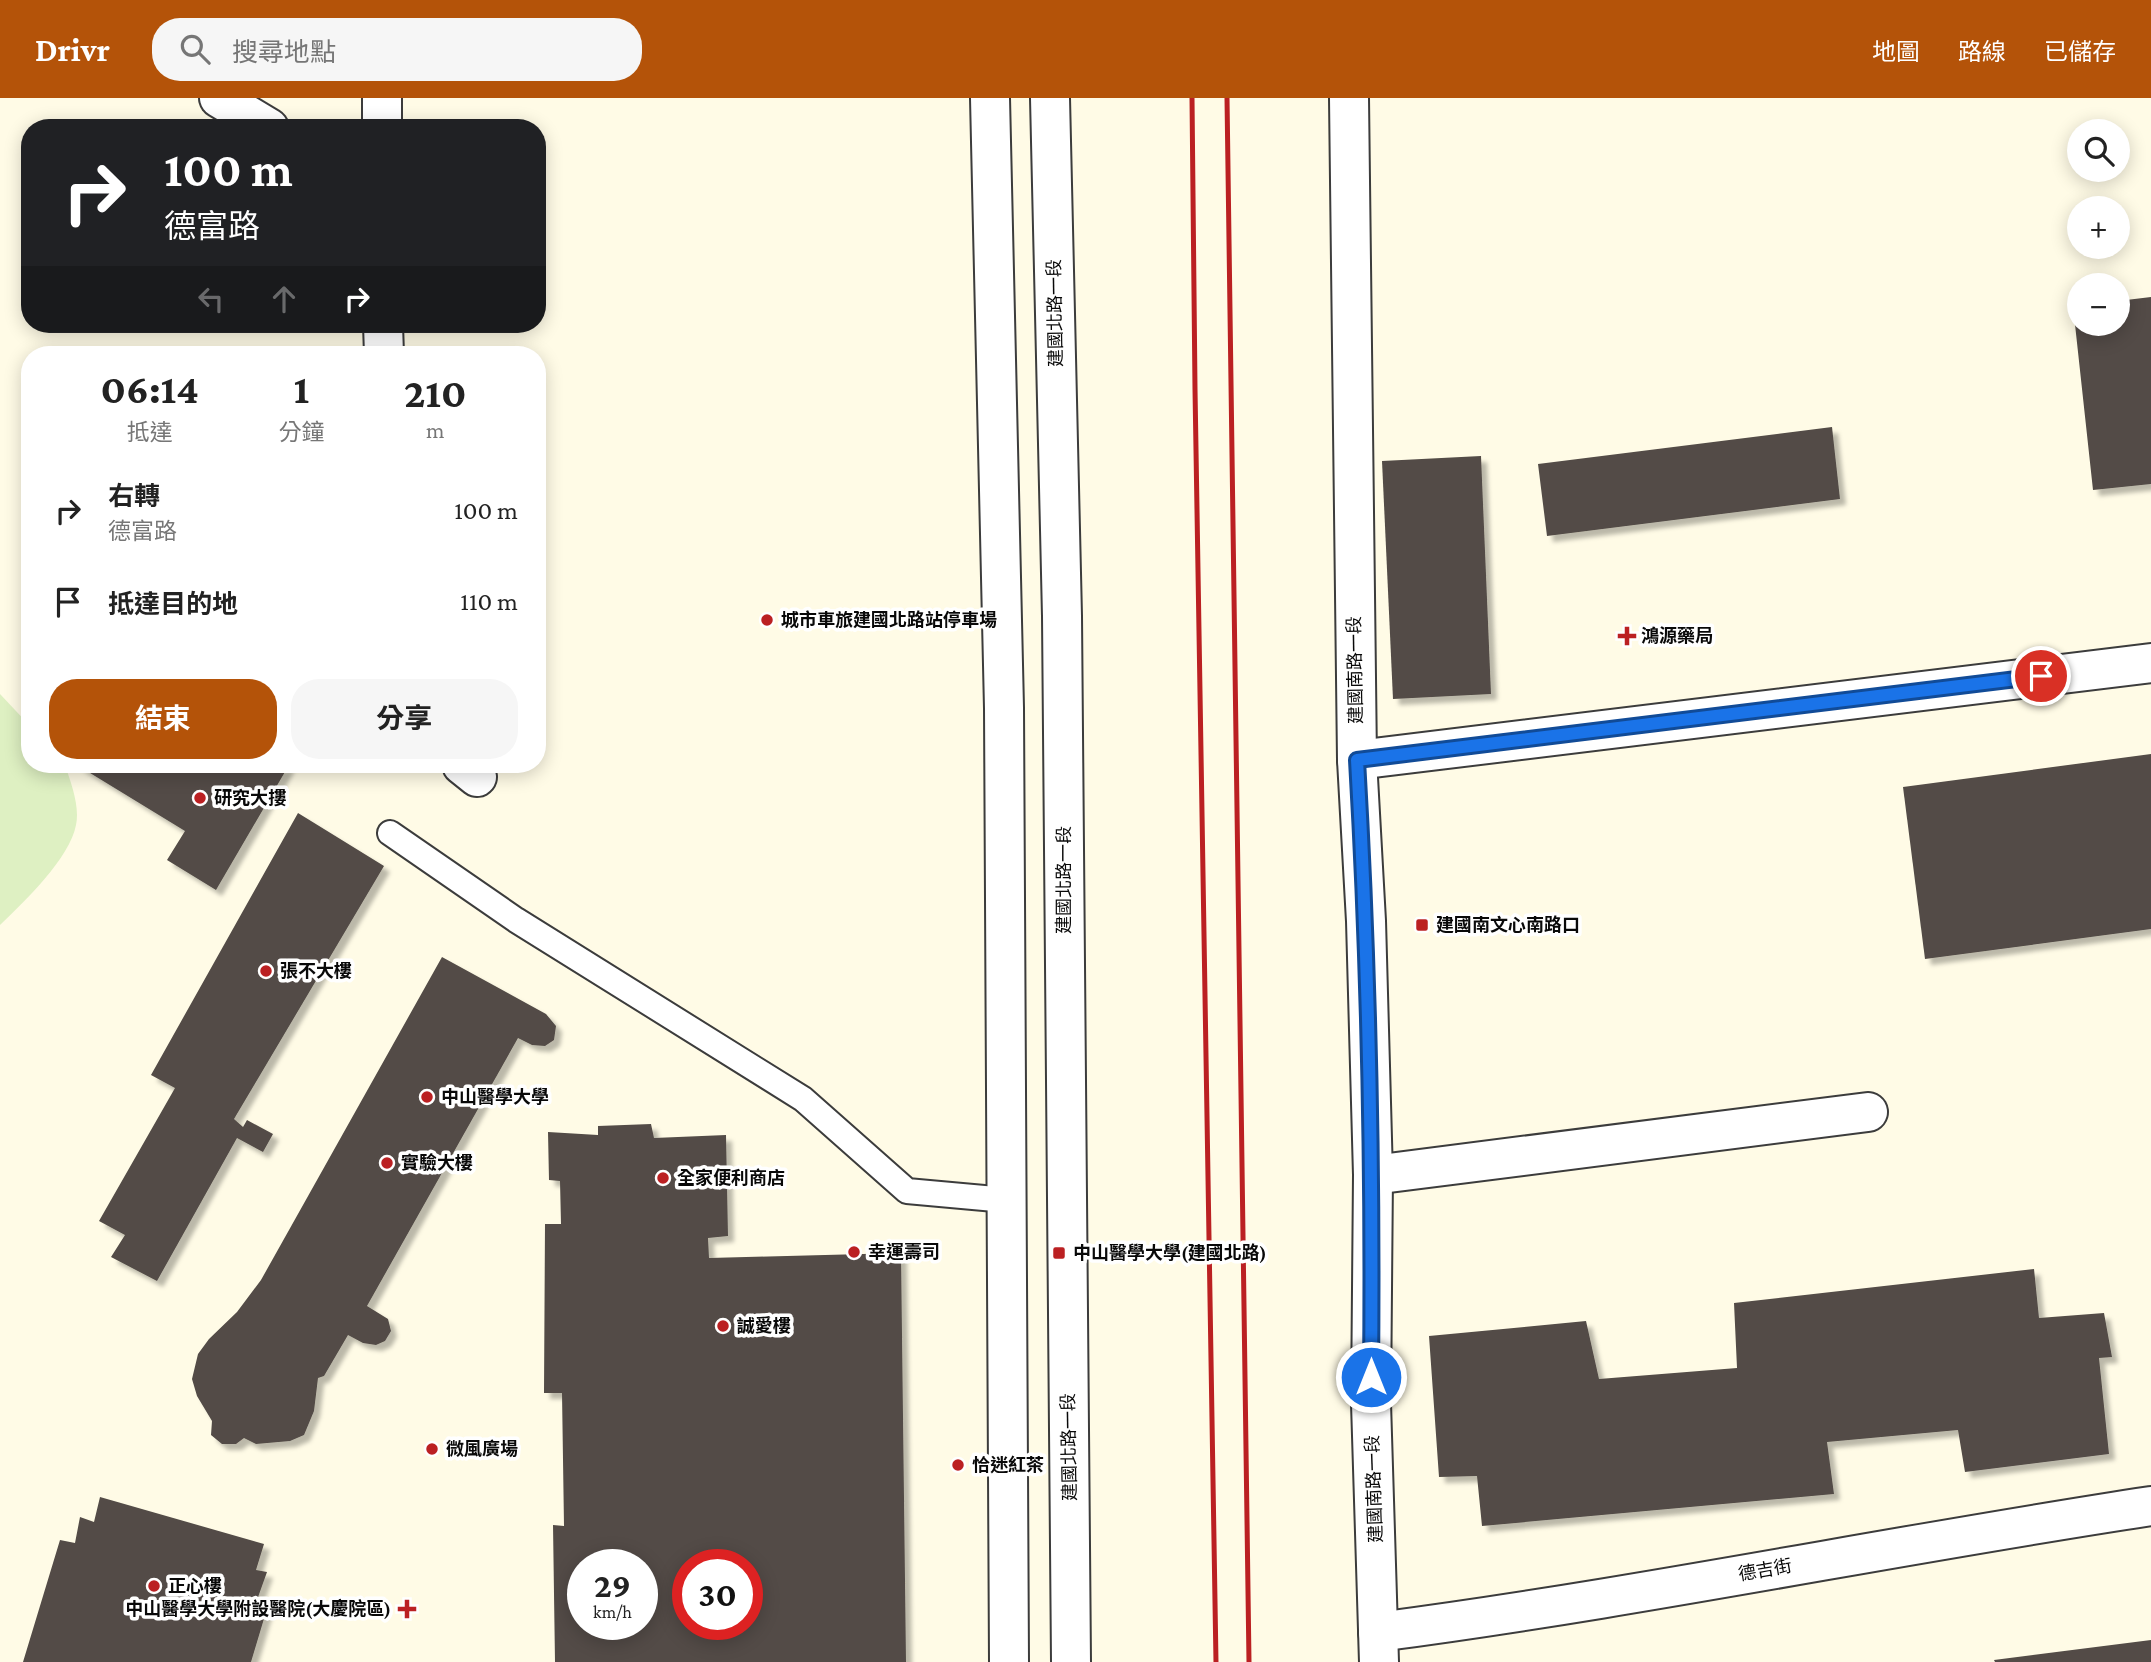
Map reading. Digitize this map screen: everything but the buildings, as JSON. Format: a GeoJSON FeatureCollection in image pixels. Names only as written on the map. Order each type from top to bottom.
{"type":"FeatureCollection","features":[{"type":"Feature","properties":{"kind":"street"},"geometry":{"type":"LineString","coordinates":[[219,98],[254,119]]}},
{"type":"Feature","properties":{"kind":"street"},"geometry":{"type":"LineString","coordinates":[[382,98],[382,119]]}},
{"type":"Feature","properties":{"kind":"street"},"geometry":{"type":"LineString","coordinates":[[990,98],[1004,708],[1009,1662]]}},
{"type":"Feature","properties":{"kind":"street","name":"建國北路一段"},"geometry":{"type":"LineString","coordinates":[[1050,98],[1062,616],[1071,1662]]}},
{"type":"Feature","properties":{"kind":"street","name":"建國南路一段"},"geometry":{"type":"LineString","coordinates":[[1349,98],[1357,760],[1366,921],[1373,1175],[1371,1403],[1379,1647]]}},
{"type":"Feature","properties":{"kind":"street"},"geometry":{"type":"LineString","coordinates":[[1357,760],[2151,663]]}},
{"type":"Feature","properties":{"kind":"street"},"geometry":{"type":"LineString","coordinates":[[1373,1175],[1868,1112]]}},
{"type":"Feature","properties":{"kind":"street","name":"德吉街"},"geometry":{"type":"LineString","coordinates":[[1379,1647],[1515,1614],[2003,1528],[2151,1506]]}},
{"type":"Feature","properties":{"kind":"lane"},"geometry":{"type":"LineString","coordinates":[[390,833],[516,920],[803,1099],[907,1191],[1006,1200]]}},
{"type":"Feature","properties":{"kind":"green space"},"geometry":{"type":"Polygon","coordinates":[[[0,694],[21,716],[21,773],[67,773],[77,818],[72,838],[56,865],[0,925],[0,694]]]}},
{"type":"Feature","properties":{"kind":"railway"},"geometry":{"type":"LineString","coordinates":[[1192,98],[1216,1662]]}},
{"type":"Feature","properties":{"kind":"railway"},"geometry":{"type":"LineString","coordinates":[[1227,98],[1249,1662]]}},
{"type":"Feature","properties":{"kind":"place","name":"城市車旅建國北路站停車場"},"geometry":{"type":"Point","coordinates":[767,620]}},
{"type":"Feature","properties":{"kind":"place","name":"鴻源藥局"},"geometry":{"type":"Point","coordinates":[1627,636]}},
{"type":"Feature","properties":{"kind":"place","name":"研究大摟"},"geometry":{"type":"Point","coordinates":[200,798]}},
{"type":"Feature","properties":{"kind":"place","name":"建國南文心南路口"},"geometry":{"type":"Point","coordinates":[1422,925]}},
{"type":"Feature","properties":{"kind":"place","name":"張不大樓"},"geometry":{"type":"Point","coordinates":[266,971]}},
{"type":"Feature","properties":{"kind":"place","name":"中山醫學大學"},"geometry":{"type":"Point","coordinates":[427,1097]}},
{"type":"Feature","properties":{"kind":"place","name":"實驗大樓"},"geometry":{"type":"Point","coordinates":[387,1163]}},
{"type":"Feature","properties":{"kind":"place","name":"全家便利商店"},"geometry":{"type":"Point","coordinates":[663,1178]}},
{"type":"Feature","properties":{"kind":"place","name":"幸運壽司"},"geometry":{"type":"Point","coordinates":[854,1252]}},
{"type":"Feature","properties":{"kind":"place","name":"中山醫學大學(建國北路)"},"geometry":{"type":"Point","coordinates":[1059,1253]}},
{"type":"Feature","properties":{"kind":"place","name":"誠愛樓"},"geometry":{"type":"Point","coordinates":[723,1326]}},
{"type":"Feature","properties":{"kind":"place","name":"微風廣場"},"geometry":{"type":"Point","coordinates":[432,1449]}},
{"type":"Feature","properties":{"kind":"place","name":"恰迷紅茶"},"geometry":{"type":"Point","coordinates":[958,1465]}},
{"type":"Feature","properties":{"kind":"place","name":"正心樓"},"geometry":{"type":"Point","coordinates":[154,1586]}},
{"type":"Feature","properties":{"kind":"place","name":"中山醫學大學附設醫院(大慶院區)"},"geometry":{"type":"Point","coordinates":[407,1609]}},
{"type":"Feature","properties":{"kind":"route"},"geometry":{"type":"LineString","coordinates":[[1371,1377],[1373,1175],[1366,921],[1357,760],[2041,676]]}}]}
